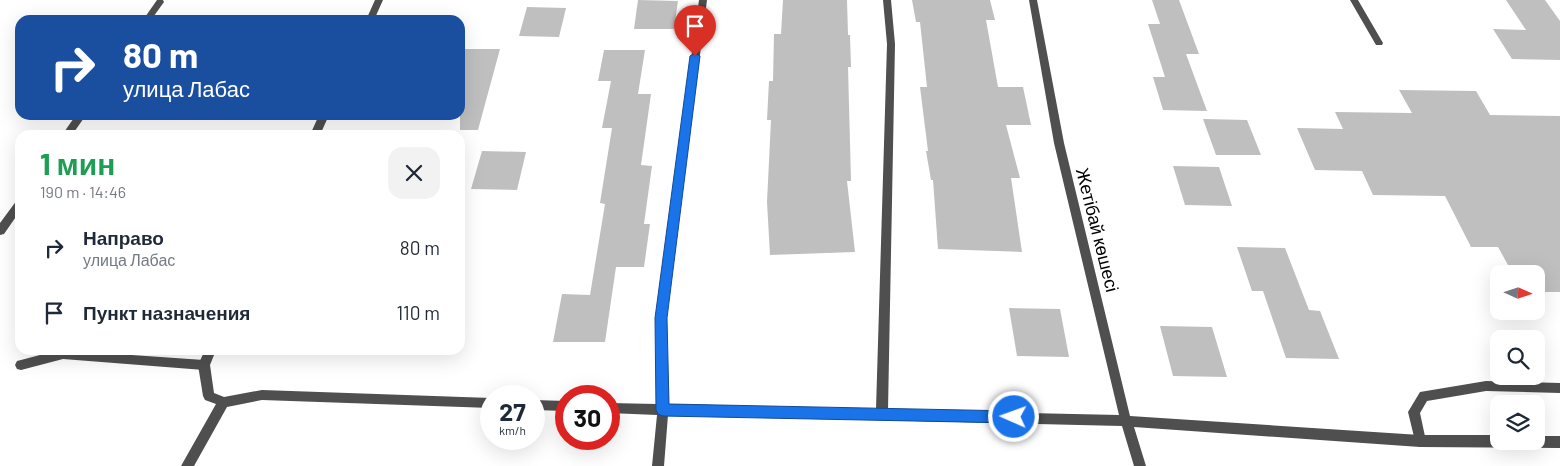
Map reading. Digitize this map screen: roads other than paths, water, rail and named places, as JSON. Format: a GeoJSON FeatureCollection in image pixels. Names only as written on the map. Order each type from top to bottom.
{"type":"FeatureCollection","features":[{"type":"Feature","properties":{"kind":"street"},"geometry":{"type":"LineString","coordinates":[[372,15],[379,0]]}},
{"type":"Feature","properties":{"kind":"street"},"geometry":{"type":"LineString","coordinates":[[658,466],[663,410],[661,318],[703,0]]}},
{"type":"Feature","properties":{"kind":"street"},"geometry":{"type":"LineString","coordinates":[[882,413],[891,44],[887,0]]}},
{"type":"Feature","properties":{"kind":"street","name":"Жетібай көшесі"},"geometry":{"type":"LineString","coordinates":[[1033,0],[1058,143],[1126,420],[1140,466]]}},
{"type":"Feature","properties":{"kind":"street"},"geometry":{"type":"LineString","coordinates":[[1354,0],[1379,43]]}},
{"type":"Feature","properties":{"kind":"street"},"geometry":{"type":"LineString","coordinates":[[151,15],[160,2]]}},
{"type":"Feature","properties":{"kind":"street"},"geometry":{"type":"LineString","coordinates":[[0,231],[15,210]]}},
{"type":"Feature","properties":{"kind":"street"},"geometry":{"type":"LineString","coordinates":[[21,365],[59,355]]}},
{"type":"Feature","properties":{"kind":"street"},"geometry":{"type":"LineString","coordinates":[[76,355],[204,365]]}},
{"type":"Feature","properties":{"kind":"street"},"geometry":{"type":"LineString","coordinates":[[209,355],[204,365],[209,396],[224,402],[262,395],[480,403]]}},
{"type":"Feature","properties":{"kind":"street"},"geometry":{"type":"LineString","coordinates":[[1420,441],[1414,412],[1424,396],[1486,386],[1560,388]]}},
{"type":"Feature","properties":{"kind":"street"},"geometry":{"type":"LineString","coordinates":[[187,466],[224,402]]}},
{"type":"Feature","properties":{"kind":"street"},"geometry":{"type":"LineString","coordinates":[[620,408],[1126,420],[1420,441],[1490,441]]}},
{"type":"Feature","properties":{"kind":"street"},"geometry":{"type":"LineString","coordinates":[[1545,442],[1560,442]]}}]}
